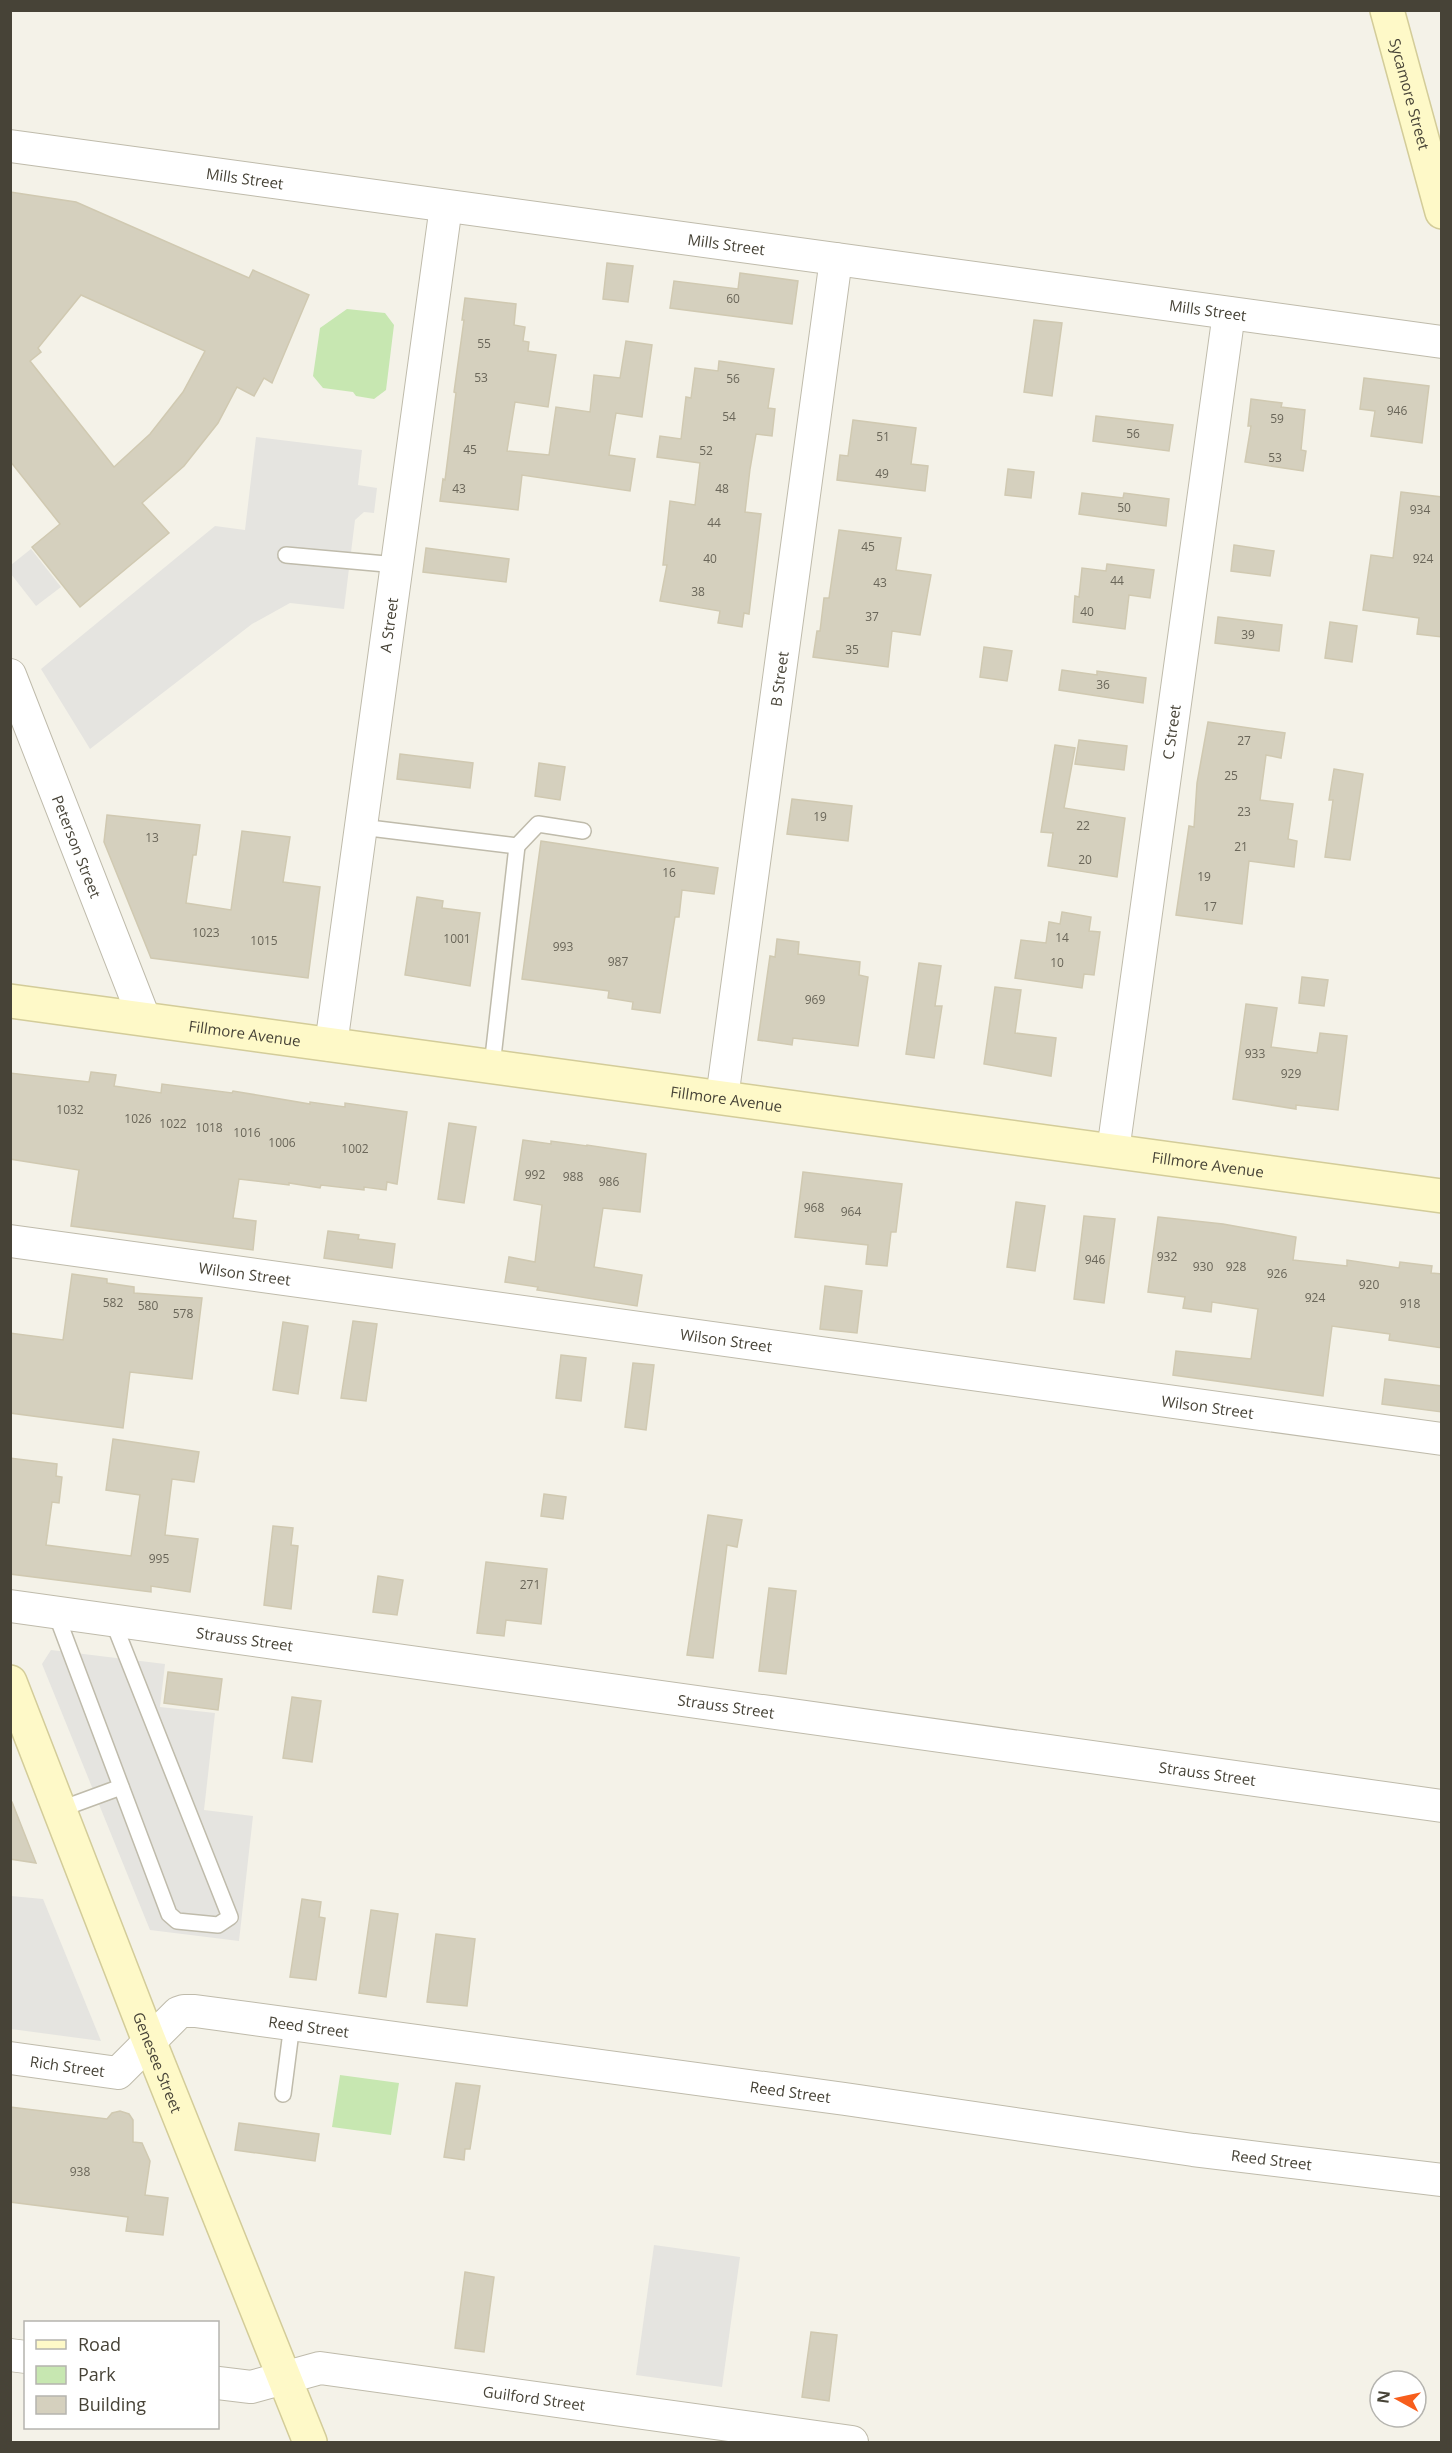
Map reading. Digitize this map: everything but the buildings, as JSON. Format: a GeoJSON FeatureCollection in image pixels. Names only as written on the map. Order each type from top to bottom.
{"type":"FeatureCollection","features":[{"type":"Feature","properties":{"kind":"street","name":"Sycamore Street"},"geometry":{"type":"LineString","coordinates":[[1388,10],[1442,212]]}},
{"type":"Feature","properties":{"kind":"street","name":"Mills Street"},"geometry":{"type":"LineString","coordinates":[[10,146],[1442,342]]}},
{"type":"Feature","properties":{"kind":"street","name":"A Street"},"geometry":{"type":"LineString","coordinates":[[331,1045],[446,206]]}},
{"type":"Feature","properties":{"kind":"street","name":"B Street"},"geometry":{"type":"LineString","coordinates":[[722,1098],[836,259]]}},
{"type":"Feature","properties":{"kind":"street","name":"C Street"},"geometry":{"type":"LineString","coordinates":[[1113,1151],[1229,314]]}},
{"type":"Feature","properties":{"kind":"street","name":"Peterson Street"},"geometry":{"type":"LineString","coordinates":[[10,675],[144,1018]]}},
{"type":"Feature","properties":{"kind":"street","name":"Fillmore Avenue"},"geometry":{"type":"LineString","coordinates":[[10,1001],[1442,1196]]}},
{"type":"Feature","properties":{"kind":"street","name":"Wilson Street"},"geometry":{"type":"LineString","coordinates":[[10,1241],[1442,1439]]}},
{"type":"Feature","properties":{"kind":"street","name":"Strauss Street"},"geometry":{"type":"LineString","coordinates":[[10,1606],[1442,1806]]}},
{"type":"Feature","properties":{"kind":"street","name":"Genesee Street"},"geometry":{"type":"LineString","coordinates":[[10,1682],[17,1714],[61,1809],[150,2042],[310,2442]]}},
{"type":"Feature","properties":{"kind":"street","name":"Reed Street"},"geometry":{"type":"LineString","coordinates":[[150,2042],[178,2013],[184,2011],[845,2099],[1193,2150],[1442,2180]]}},
{"type":"Feature","properties":{"kind":"street","name":"Rich Street"},"geometry":{"type":"LineString","coordinates":[[10,2058],[118,2073],[150,2042]]}},
{"type":"Feature","properties":{"kind":"street","name":"Guilford Street"},"geometry":{"type":"LineString","coordinates":[[219,2383],[251,2387],[320,2368],[852,2442]]}},
{"type":"Feature","properties":{"kind":"lane"},"geometry":{"type":"LineString","coordinates":[[286,555],[397,565]]}},
{"type":"Feature","properties":{"kind":"lane"},"geometry":{"type":"LineString","coordinates":[[492,1066],[517,846],[538,824],[583,831]]}},
{"type":"Feature","properties":{"kind":"lane"},"geometry":{"type":"LineString","coordinates":[[361,827],[517,846]]}},
{"type":"Feature","properties":{"kind":"lane"},"geometry":{"type":"LineString","coordinates":[[55,1611],[169,1914],[177,1921],[218,1925],[230,1917],[112,1619]]}},
{"type":"Feature","properties":{"kind":"lane"},"geometry":{"type":"LineString","coordinates":[[61,1809],[121,1787]]}},
{"type":"Feature","properties":{"kind":"lane"},"geometry":{"type":"LineString","coordinates":[[283,2094],[292,2024]]}},
{"type":"Feature","properties":{"kind":"green space"},"geometry":{"type":"Polygon","coordinates":[[[347,309],[385,313],[394,325],[386,390],[374,399],[356,396],[353,392],[323,388],[313,376],[320,328],[347,309]]]}},
{"type":"Feature","properties":{"kind":"green space"},"geometry":{"type":"Polygon","coordinates":[[[340,2075],[399,2083],[391,2135],[332,2127],[340,2075]]]}},
{"type":"Feature","properties":{"kind":"shaded area"},"geometry":{"type":"Polygon","coordinates":[[[256,437],[362,450],[358,485],[377,488],[374,513],[364,512],[355,520],[344,609],[290,603],[252,624],[90,749],[41,669],[215,526],[245,530],[256,437]]]}},
{"type":"Feature","properties":{"kind":"shaded area"},"geometry":{"type":"Polygon","coordinates":[[[31,549],[61,587],[36,606],[11,574],[11,565],[31,549]]]}},
{"type":"Feature","properties":{"kind":"shaded area"},"geometry":{"type":"Polygon","coordinates":[[[51,1650],[165,1664],[160,1707],[215,1713],[204,1810],[253,1816],[239,1941],[150,1930],[42,1664],[51,1650]]]}},
{"type":"Feature","properties":{"kind":"shaded area"},"geometry":{"type":"Polygon","coordinates":[[[11,1896],[43,1899],[101,2041],[11,2029],[11,1896]]]}},
{"type":"Feature","properties":{"kind":"shaded area"},"geometry":{"type":"Polygon","coordinates":[[[654,2245],[740,2257],[722,2387],[636,2375],[654,2245]]]}}]}
